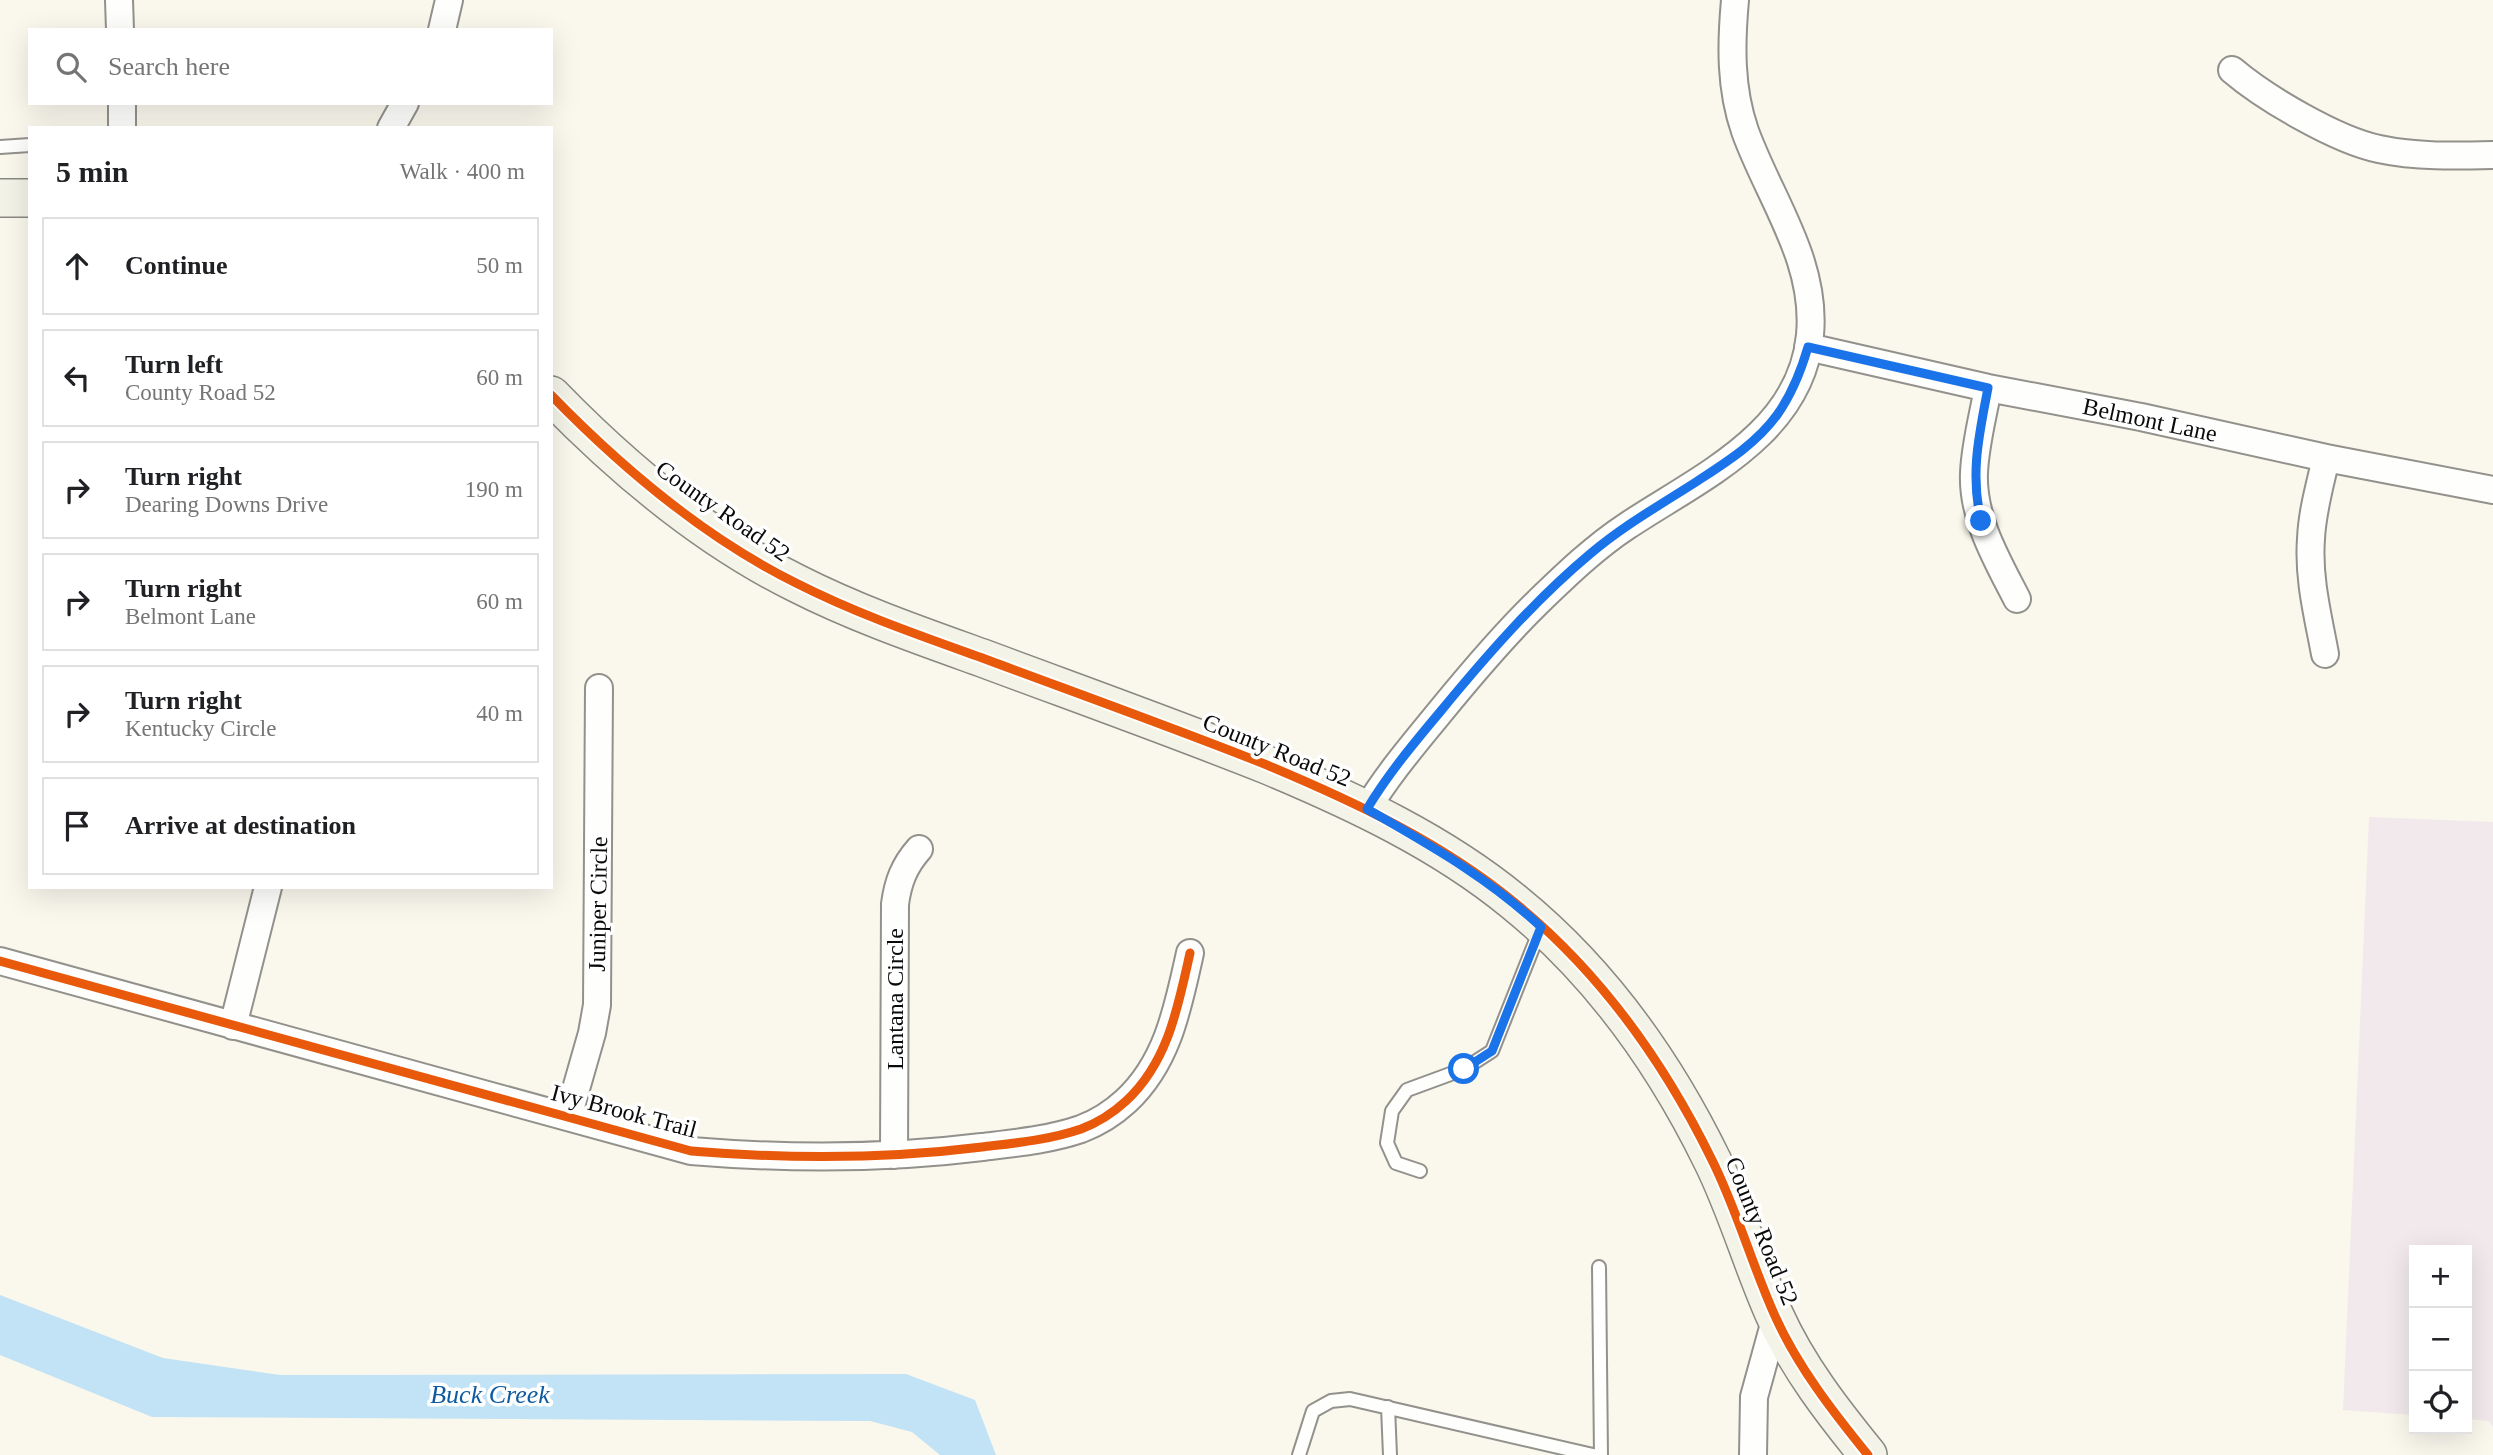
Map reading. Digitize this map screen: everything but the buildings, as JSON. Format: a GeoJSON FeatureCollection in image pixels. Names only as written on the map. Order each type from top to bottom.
{"type":"FeatureCollection","features":[{"type":"Feature","properties":{"kind":"street"},"geometry":{"type":"LineString","coordinates":[[119,0],[120,28]]}},
{"type":"Feature","properties":{"kind":"street"},"geometry":{"type":"LineString","coordinates":[[442,28],[449,0]]}},
{"type":"Feature","properties":{"kind":"street"},"geometry":{"type":"LineString","coordinates":[[1367,809],[1387,776],[1452,697],[1538,602],[1624,527],[1748,446],[1776,416],[1799,376],[1808,347],[1810,310],[1803,266],[1744,128],[1733,81],[1731,43],[1735,0]]}},
{"type":"Feature","properties":{"kind":"street"},"geometry":{"type":"LineString","coordinates":[[2232,69],[2247,83],[2285,106],[2377,149],[2431,155],[2493,155]]}},
{"type":"Feature","properties":{"kind":"street"},"geometry":{"type":"LineString","coordinates":[[122,105],[122,126]]}},
{"type":"Feature","properties":{"kind":"street"},"geometry":{"type":"LineString","coordinates":[[392,126],[404,105]]}},
{"type":"Feature","properties":{"kind":"street"},"geometry":{"type":"LineString","coordinates":[[0,198],[28,198]]}},
{"type":"Feature","properties":{"kind":"street","name":"Belmont Lane"},"geometry":{"type":"LineString","coordinates":[[1808,347],[1988,388],[2493,490]]}},
{"type":"Feature","properties":{"kind":"street"},"geometry":{"type":"LineString","coordinates":[[1988,388],[1974,473],[1976,498],[1981,521],[1994,555],[2017,599]]}},
{"type":"Feature","properties":{"kind":"street","name":"County Road 52"},"geometry":{"type":"LineString","coordinates":[[553,397],[637,475],[725,541],[793,582],[888,624],[1209,742],[1325,789],[1367,809],[1459,862],[1514,902],[1608,996],[1652,1055],[1684,1107],[1714,1164],[1776,1317],[1838,1419],[1868,1455]]}},
{"type":"Feature","properties":{"kind":"street"},"geometry":{"type":"LineString","coordinates":[[2325,653],[2310,563],[2315,507],[2326,458]]}},
{"type":"Feature","properties":{"kind":"street","name":"Juniper Circle"},"geometry":{"type":"LineString","coordinates":[[568,1117],[592,1033],[597,1005],[599,688]]}},
{"type":"Feature","properties":{"kind":"street","name":"Lantana Circle"},"geometry":{"type":"LineString","coordinates":[[894,1155],[895,904],[903,872],[919,849]]}},
{"type":"Feature","properties":{"kind":"street"},"geometry":{"type":"LineString","coordinates":[[233,1026],[268,889]]}},
{"type":"Feature","properties":{"kind":"street","name":"Ivy Brook Trail"},"geometry":{"type":"LineString","coordinates":[[0,961],[691,1151],[761,1155],[894,1155],[1026,1142],[1063,1134],[1105,1117],[1126,1101],[1145,1080],[1158,1058],[1174,1021],[1190,953]]}},
{"type":"Feature","properties":{"kind":"street"},"geometry":{"type":"LineString","coordinates":[[1754,1455],[1754,1397],[1776,1317]]}},
{"type":"Feature","properties":{"kind":"lane"},"geometry":{"type":"LineString","coordinates":[[0,147],[28,145]]}},
{"type":"Feature","properties":{"kind":"lane"},"geometry":{"type":"LineString","coordinates":[[1420,1171],[1396,1163],[1387,1143],[1391,1111],[1407,1090],[1464,1069],[1492,1051],[1541,927]]}},
{"type":"Feature","properties":{"kind":"lane"},"geometry":{"type":"LineString","coordinates":[[1599,1267],[1601,1455]]}},
{"type":"Feature","properties":{"kind":"lane"},"geometry":{"type":"LineString","coordinates":[[1299,1455],[1313,1411],[1331,1401],[1350,1399],[1593,1455]]}},
{"type":"Feature","properties":{"kind":"lane"},"geometry":{"type":"LineString","coordinates":[[1388,1407],[1390,1455]]}},
{"type":"Feature","properties":{"kind":"shaded area"},"geometry":{"type":"Polygon","coordinates":[[[2369,817],[2493,822],[2493,1427],[2489,1421],[2472,1419],[2472,1245],[2409,1245],[2409,1415],[2343,1410],[2369,817]]]}},
{"type":"Feature","properties":{"kind":"water","name":"Buck Creek"},"geometry":{"type":"Polygon","coordinates":[[[0,1295],[163,1358],[280,1375],[906,1374],[975,1400],[996,1455],[940,1455],[912,1432],[870,1421],[152,1417],[0,1355],[0,1295]]]}},
{"type":"Feature","properties":{"kind":"cycle path"},"geometry":{"type":"LineString","coordinates":[[553,397],[606,449],[666,500],[729,545],[796,583],[889,624],[1162,724],[1299,779],[1395,824],[1457,860],[1514,902],[1574,958],[1627,1020],[1651,1053],[1712,1160],[1784,1335],[1817,1388],[1868,1455]]}},
{"type":"Feature","properties":{"kind":"cycle path"},"geometry":{"type":"LineString","coordinates":[[0,961],[691,1151],[837,1157],[910,1154],[1019,1142],[1069,1133],[1099,1121],[1116,1110],[1140,1086],[1162,1051],[1176,1013],[1190,953]]}},
{"type":"Feature","properties":{"kind":"route"},"geometry":{"type":"LineString","coordinates":[[1464,1069],[1492,1051],[1541,927],[1514,902],[1459,862],[1367,809],[1387,776],[1499,643],[1538,602],[1624,527],[1748,446],[1787,400],[1799,376],[1808,347],[1988,388],[1974,473],[1981,521]]}}]}
